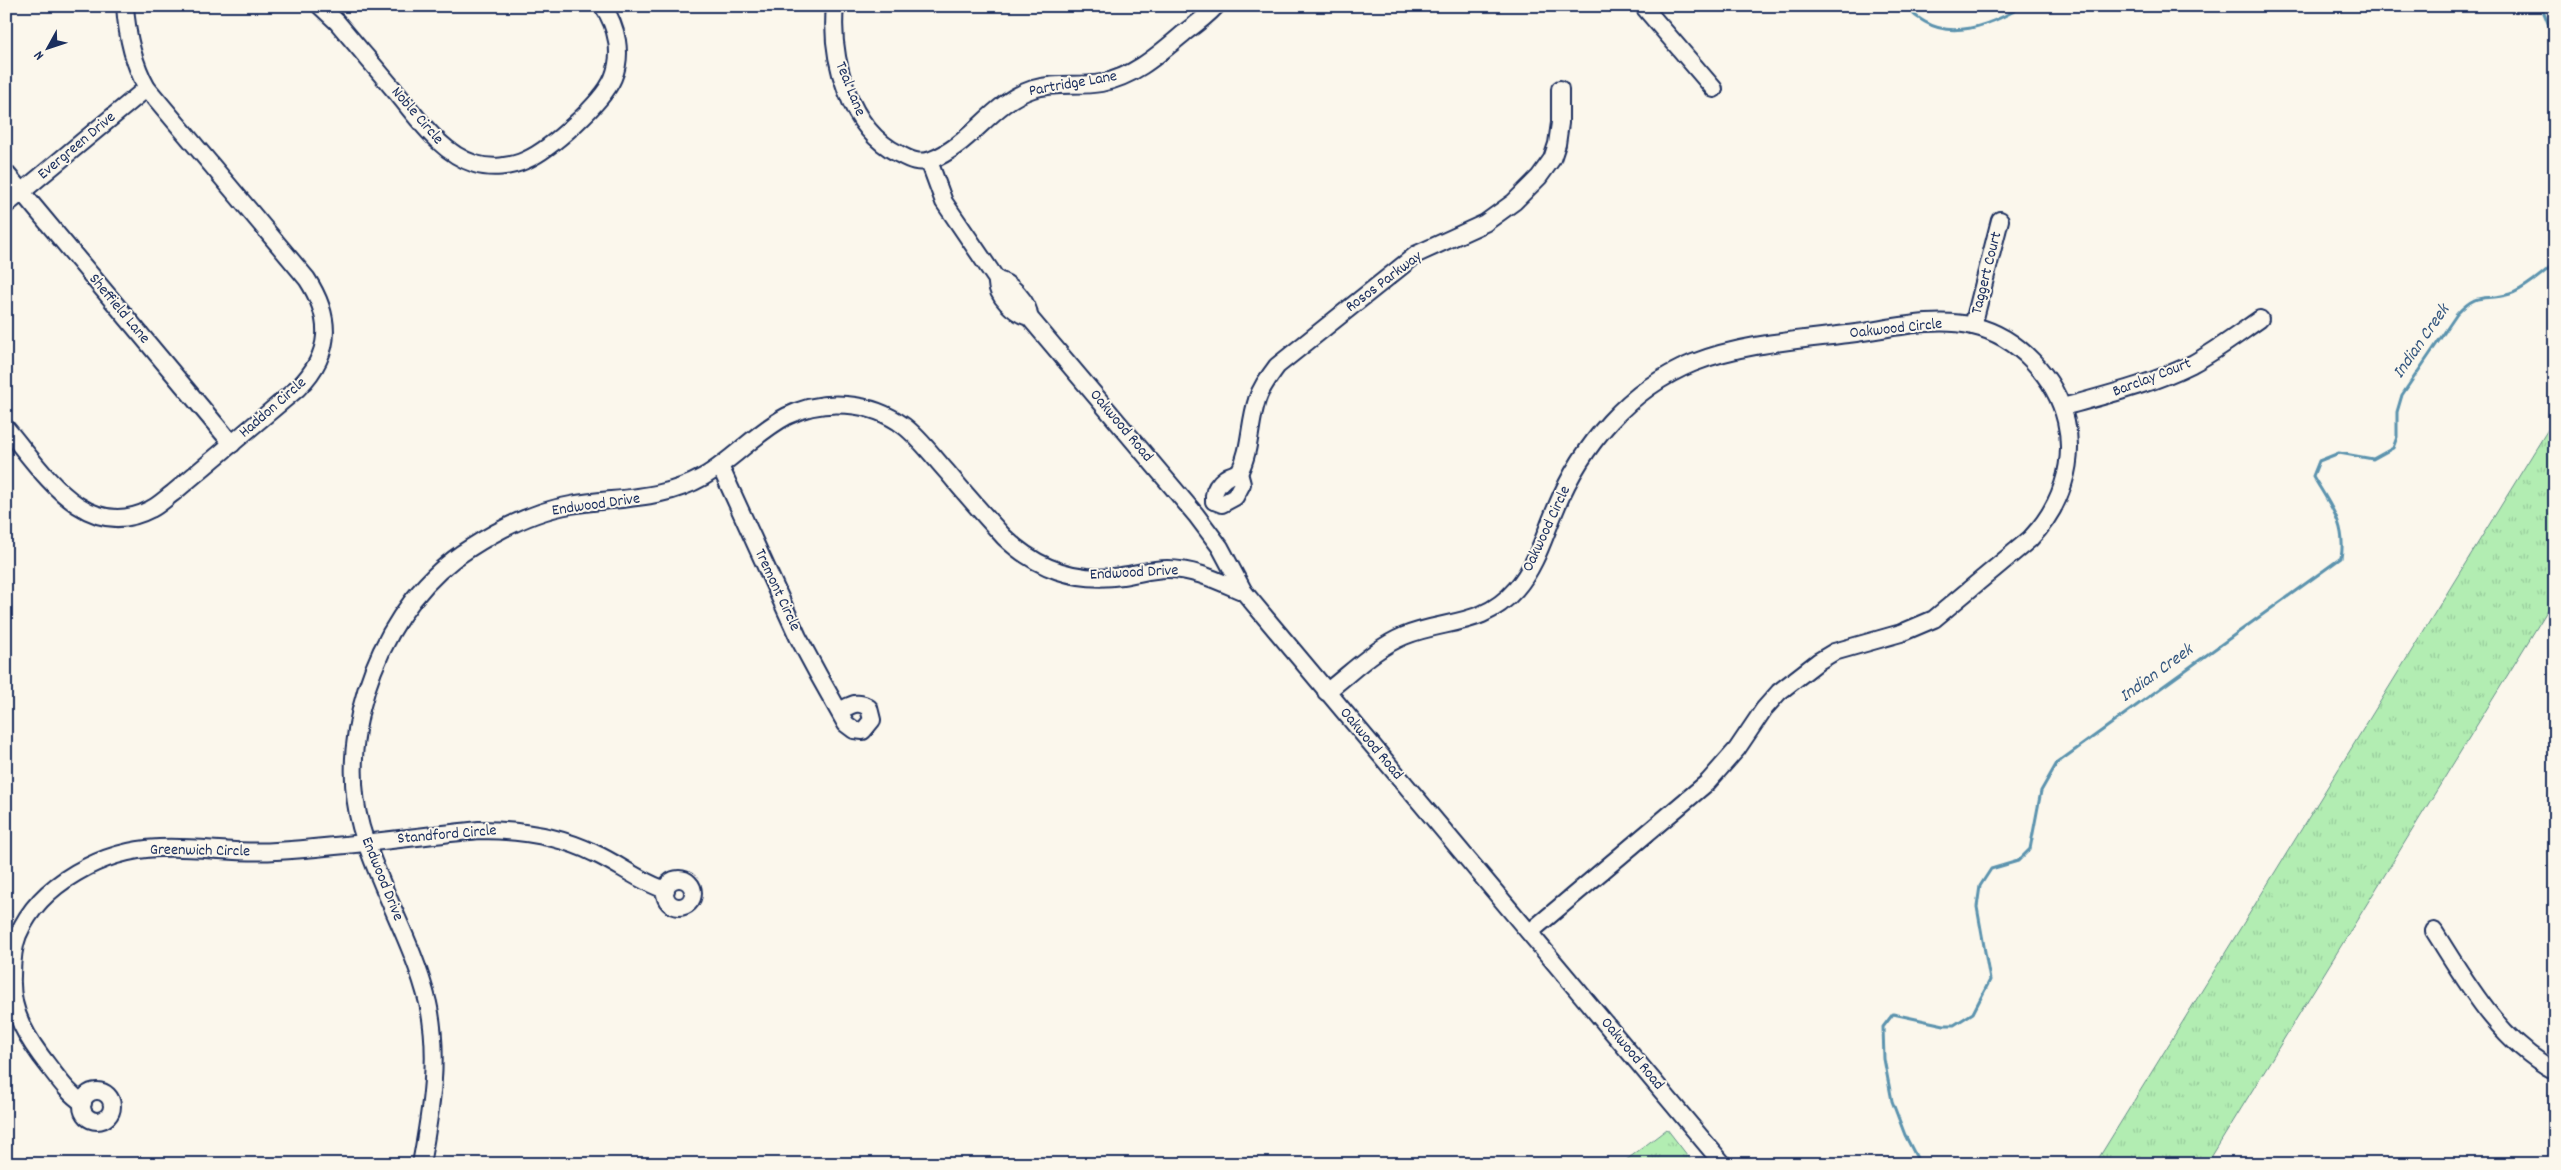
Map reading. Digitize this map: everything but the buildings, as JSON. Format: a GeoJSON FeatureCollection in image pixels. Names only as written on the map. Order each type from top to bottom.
{"type":"FeatureCollection","features":[{"type":"Feature","properties":{"kind":"street","name":"Haddon Circle"},"geometry":{"type":"LineString","coordinates":[[6,428],[60,492],[81,509],[108,517],[135,515],[152,509],[232,444],[309,377],[324,347],[326,324],[322,307],[307,279],[147,88],[134,58],[126,27],[125,6]]}},
{"type":"Feature","properties":{"kind":"street","name":"Noble Circle"},"geometry":{"type":"LineString","coordinates":[[320,6],[337,22],[437,140],[461,159],[476,165],[492,167],[514,165],[540,152],[604,95],[614,77],[618,53],[613,24],[603,6]]}},
{"type":"Feature","properties":{"kind":"street","name":"Teal Lane"},"geometry":{"type":"LineString","coordinates":[[834,6],[837,60],[852,102],[865,126],[888,148],[914,162],[929,161]]}},
{"type":"Feature","properties":{"kind":"street","name":"Partridge Lane"},"geometry":{"type":"LineString","coordinates":[[929,161],[955,147],[1001,106],[1018,95],[1033,89],[1056,84],[1101,83],[1131,73],[1146,64],[1216,6]]}},
{"type":"Feature","properties":{"kind":"street"},"geometry":{"type":"LineString","coordinates":[[1643,6],[1714,90]]}},
{"type":"Feature","properties":{"kind":"street","name":"Evergreen Drive"},"geometry":{"type":"LineString","coordinates":[[6,205],[147,88]]}},
{"type":"Feature","properties":{"kind":"street","name":"Rosos Parkway"},"geometry":{"type":"LineString","coordinates":[[1196,515],[1214,501],[1222,504],[1237,495],[1243,480],[1239,473],[1246,458],[1256,402],[1262,386],[1277,366],[1417,254],[1485,223],[1514,202],[1539,177],[1552,159],[1557,144],[1560,123],[1560,90]]}},
{"type":"Feature","properties":{"kind":"street","name":"Oakwood Road"},"geometry":{"type":"LineString","coordinates":[[929,161],[944,202],[997,280],[998,290],[1013,308],[1029,317],[1196,515],[1220,547],[1244,592],[1723,1164]]}},
{"type":"Feature","properties":{"kind":"street","name":"Sheffield Lane"},"geometry":{"type":"LineString","coordinates":[[6,173],[232,444]]}},
{"type":"Feature","properties":{"kind":"street","name":"Taggert Court"},"geometry":{"type":"LineString","coordinates":[[1973,326],[2000,220]]}},
{"type":"Feature","properties":{"kind":"street","name":"Barclay Court"},"geometry":{"type":"LineString","coordinates":[[2063,407],[2108,395],[2173,372],[2211,353],[2260,319]]}},
{"type":"Feature","properties":{"kind":"street","name":"Oakwood Circle"},"geometry":{"type":"LineString","coordinates":[[1326,692],[1389,643],[1421,630],[1477,618],[1504,601],[1526,576],[1534,562],[1557,506],[1586,450],[1611,420],[1630,403],[1671,374],[1709,357],[1750,347],[1920,324],[1973,326],[2009,343],[2028,357],[2048,380],[2063,407],[2070,434],[2066,473],[2052,510],[2044,524],[2030,539],[1934,619],[1901,633],[1834,652],[1779,692],[1737,749],[1708,782],[1530,932]]}},
{"type":"Feature","properties":{"kind":"street","name":"Endwood Drive"},"geometry":{"type":"LineString","coordinates":[[421,1164],[434,1072],[433,1034],[429,1010],[413,951],[372,861],[366,842],[358,806],[354,751],[365,693],[377,660],[395,626],[436,575],[466,550],[505,527],[534,515],[569,505],[664,494],[702,478],[770,427],[804,409],[826,405],[849,405],[870,409],[903,425],[1004,537],[1020,553],[1038,564],[1058,572],[1092,578],[1120,577],[1166,569],[1194,571],[1244,592]]}},
{"type":"Feature","properties":{"kind":"street","name":"Tremont Circle"},"geometry":{"type":"LineString","coordinates":[[720,466],[798,637],[839,711]]}},
{"type":"Feature","properties":{"kind":"street","name":"Standford Circle"},"geometry":{"type":"LineString","coordinates":[[366,842],[479,830],[498,830],[544,837],[594,852],[652,885],[666,890]]}},
{"type":"Feature","properties":{"kind":"street","name":"Greenwich Circle"},"geometry":{"type":"LineString","coordinates":[[83,1103],[70,1093],[28,1040],[19,1022],[13,1002],[12,956],[18,936],[39,903],[52,890],[72,875],[91,865],[139,850],[159,848],[259,852],[366,842]]}},
{"type":"Feature","properties":{"kind":"street"},"geometry":{"type":"LineString","coordinates":[[2434,930],[2499,1026],[2533,1059],[2555,1071]]}},
{"type":"Feature","properties":{"kind":"green space"},"geometry":{"type":"Polygon","coordinates":[[[2555,418],[2555,598],[2207,1164],[2095,1164],[2555,418]]]}},
{"type":"Feature","properties":{"kind":"green space"},"geometry":{"type":"Polygon","coordinates":[[[1667,1129],[1694,1164],[1621,1164],[1667,1129]]]}},
{"type":"Feature","properties":{"kind":"waterway","name":"Indian Creek"},"geometry":{"type":"LineString","coordinates":[[1909,6],[1913,14],[1925,22],[1949,29],[1962,29],[1988,23],[2023,6]]}},
{"type":"Feature","properties":{"kind":"waterway","name":"Indian Creek"},"geometry":{"type":"LineString","coordinates":[[2541,6],[2555,40]]}},
{"type":"Feature","properties":{"kind":"waterway","name":"Indian Creek"},"geometry":{"type":"LineString","coordinates":[[1920,1164],[1905,1135],[1892,1101],[1884,1059],[1883,1027],[1893,1014],[1944,1025],[1954,1025],[1973,1013],[1990,980],[1977,907],[1980,886],[1991,869],[2018,861],[2030,849],[2041,791],[2057,763],[2341,558],[2342,546],[2339,524],[2313,476],[2319,461],[2339,453],[2373,459],[2393,448],[2397,437],[2397,412],[2402,395],[2457,314],[2477,299],[2510,294],[2521,289],[2555,262]]}}]}
